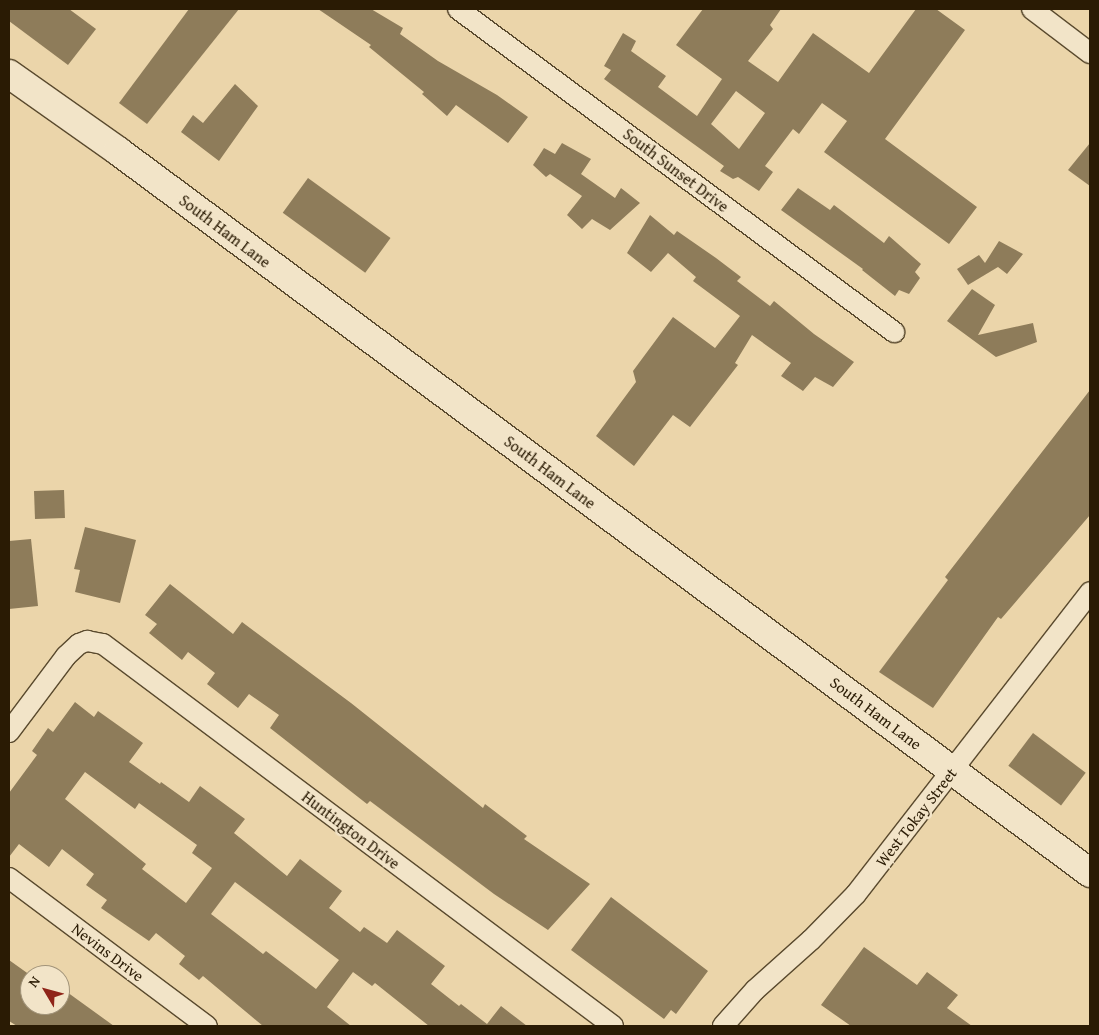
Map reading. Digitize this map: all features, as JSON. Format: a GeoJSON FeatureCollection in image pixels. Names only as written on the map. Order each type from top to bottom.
{"type":"FeatureCollection","features":[{"type":"Feature","properties":{"kind":"main road","name":"South Ham Lane"},"geometry":{"type":"LineString","coordinates":[[9,74],[118,151],[1090,872]]}},
{"type":"Feature","properties":{"kind":"street","name":"South Sunset Drive"},"geometry":{"type":"LineString","coordinates":[[458,9],[894,332]]}},
{"type":"Feature","properties":{"kind":"street"},"geometry":{"type":"LineString","coordinates":[[1032,9],[1090,53]]}},
{"type":"Feature","properties":{"kind":"street","name":"West Tokay Street"},"geometry":{"type":"LineString","coordinates":[[723,1026],[755,990],[811,940],[856,894],[1090,592]]}},
{"type":"Feature","properties":{"kind":"street","name":"Huntington Drive"},"geometry":{"type":"LineString","coordinates":[[9,732],[66,656],[79,644],[87,641],[103,644],[613,1026]]}},
{"type":"Feature","properties":{"kind":"street","name":"Nevins Drive"},"geometry":{"type":"LineString","coordinates":[[9,878],[207,1026]]}},
{"type":"Feature","properties":{"kind":"building"},"geometry":{"type":"Polygon","coordinates":[[[9,9],[69,9],[96,29],[68,65],[9,21],[9,9]]]}},
{"type":"Feature","properties":{"kind":"building"},"geometry":{"type":"Polygon","coordinates":[[[189,9],[239,9],[147,124],[119,103],[189,9]]]}},
{"type":"Feature","properties":{"kind":"building"},"geometry":{"type":"Polygon","coordinates":[[[318,9],[371,9],[403,28],[400,34],[438,61],[497,95],[528,117],[508,143],[456,105],[447,116],[422,94],[424,92],[369,47],[371,45],[318,9]]]}},
{"type":"Feature","properties":{"kind":"building"},"geometry":{"type":"Polygon","coordinates":[[[703,9],[781,9],[770,25],[773,29],[748,61],[778,82],[813,33],[869,73],[916,9],[936,9],[965,30],[885,139],[977,207],[949,244],[824,152],[847,121],[822,103],[799,134],[793,129],[765,166],[773,172],[759,191],[738,177],[733,179],[720,171],[724,166],[604,79],[611,70],[604,66],[623,33],[636,41],[631,51],[666,76],[658,87],[697,116],[722,79],[676,45],[703,9]],[[736,91],[711,124],[739,149],[765,113],[736,91]]]}},
{"type":"Feature","properties":{"kind":"building"},"geometry":{"type":"Polygon","coordinates":[[[235,84],[258,106],[219,161],[181,132],[193,115],[203,123],[235,84]]]}},
{"type":"Feature","properties":{"kind":"building"},"geometry":{"type":"Polygon","coordinates":[[[562,143],[591,159],[581,174],[615,198],[621,188],[640,203],[610,230],[592,219],[582,229],[567,215],[582,196],[550,174],[546,177],[533,165],[544,148],[555,154],[562,143]]]}},
{"type":"Feature","properties":{"kind":"building"},"geometry":{"type":"Polygon","coordinates":[[[1090,143],[1090,186],[1068,170],[1090,143]]]}},
{"type":"Feature","properties":{"kind":"building"},"geometry":{"type":"Polygon","coordinates":[[[308,178],[391,238],[365,273],[283,213],[308,178]]]}},
{"type":"Feature","properties":{"kind":"building"},"geometry":{"type":"Polygon","coordinates":[[[798,188],[830,210],[834,205],[884,243],[889,236],[921,264],[915,272],[920,278],[909,294],[899,290],[895,296],[863,269],[781,210],[798,188]]]}},
{"type":"Feature","properties":{"kind":"building"},"geometry":{"type":"Polygon","coordinates":[[[650,215],[674,235],[677,231],[716,258],[741,277],[737,281],[770,306],[774,301],[814,334],[854,362],[833,387],[815,377],[803,391],[781,376],[791,363],[752,335],[735,363],[738,365],[690,427],[673,415],[634,466],[596,436],[636,382],[633,371],[673,317],[715,348],[740,316],[693,281],[696,277],[668,253],[651,272],[627,253],[650,215]]]}},
{"type":"Feature","properties":{"kind":"building"},"geometry":{"type":"Polygon","coordinates":[[[999,241],[1023,254],[1007,274],[998,267],[968,285],[957,269],[979,255],[985,263],[999,241]]]}},
{"type":"Feature","properties":{"kind":"building"},"geometry":{"type":"Polygon","coordinates":[[[972,289],[995,305],[978,335],[1033,323],[1037,342],[996,357],[947,321],[972,289]]]}},
{"type":"Feature","properties":{"kind":"building"},"geometry":{"type":"Polygon","coordinates":[[[1090,390],[1090,515],[1001,619],[998,617],[933,708],[879,672],[948,580],[945,577],[1090,390]]]}},
{"type":"Feature","properties":{"kind":"building"},"geometry":{"type":"Polygon","coordinates":[[[64,490],[65,518],[35,519],[34,491],[64,490]]]}},
{"type":"Feature","properties":{"kind":"building"},"geometry":{"type":"Polygon","coordinates":[[[85,527],[136,540],[120,603],[75,592],[80,570],[74,569],[85,527]]]}},
{"type":"Feature","properties":{"kind":"building"},"geometry":{"type":"Polygon","coordinates":[[[31,539],[38,606],[9,609],[9,541],[31,539]]]}},
{"type":"Feature","properties":{"kind":"building"},"geometry":{"type":"Polygon","coordinates":[[[170,584],[233,634],[242,622],[351,703],[483,808],[485,804],[527,836],[524,839],[590,884],[548,930],[494,894],[370,801],[367,804],[270,728],[279,715],[249,694],[238,708],[207,684],[215,673],[188,652],[182,660],[149,633],[157,624],[145,615],[170,584]]]}},
{"type":"Feature","properties":{"kind":"building"},"geometry":{"type":"Polygon","coordinates":[[[75,702],[94,717],[98,711],[143,743],[129,762],[189,802],[200,786],[245,819],[234,833],[287,876],[300,859],[342,891],[329,908],[360,932],[364,927],[387,943],[397,930],[445,966],[431,984],[459,1006],[461,1004],[487,1024],[501,1006],[527,1026],[429,1026],[375,983],[372,986],[353,972],[327,1007],[351,1026],[263,1026],[203,976],[199,980],[179,964],[185,956],[156,933],[149,941],[101,908],[107,900],[86,885],[94,874],[62,849],[49,867],[19,844],[9,857],[9,793],[37,755],[32,751],[48,728],[53,732],[75,702]],[[85,772],[65,799],[146,864],[142,869],[186,903],[212,868],[192,853],[197,845],[139,803],[135,809],[85,772]],[[235,882],[211,914],[263,954],[266,951],[316,989],[339,960],[235,882]]]}},
{"type":"Feature","properties":{"kind":"building"},"geometry":{"type":"Polygon","coordinates":[[[1033,733],[1086,773],[1061,805],[1008,766],[1033,733]]]}},
{"type":"Feature","properties":{"kind":"building"},"geometry":{"type":"Polygon","coordinates":[[[611,897],[708,971],[676,1014],[671,1010],[664,1019],[571,950],[611,897]]]}},
{"type":"Feature","properties":{"kind":"building"},"geometry":{"type":"Polygon","coordinates":[[[864,947],[917,985],[927,972],[958,995],[947,1008],[972,1026],[851,1026],[821,1005],[864,947]]]}},
{"type":"Feature","properties":{"kind":"building"},"geometry":{"type":"Polygon","coordinates":[[[9,960],[20,968],[20,1015],[70,1015],[70,994],[114,1026],[17,1026],[9,1021],[9,960]]]}}]}
